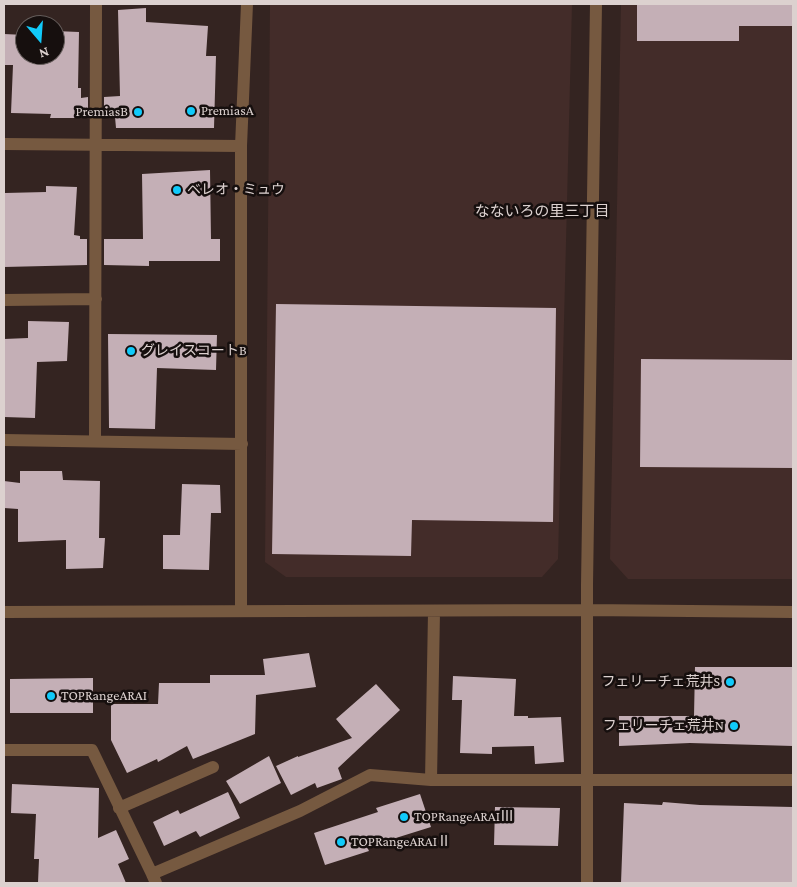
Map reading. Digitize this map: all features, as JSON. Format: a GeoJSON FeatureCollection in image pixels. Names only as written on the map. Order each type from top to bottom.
{"type":"FeatureCollection","features":[{"type":"Feature","properties":{"kind":"street"},"geometry":{"type":"LineString","coordinates":[[96,4],[96,440]]}},
{"type":"Feature","properties":{"kind":"street"},"geometry":{"type":"LineString","coordinates":[[241,611],[241,146],[247,4]]}},
{"type":"Feature","properties":{"kind":"street"},"geometry":{"type":"LineString","coordinates":[[587,883],[587,610],[596,4]]}},
{"type":"Feature","properties":{"kind":"street"},"geometry":{"type":"LineString","coordinates":[[4,144],[241,146]]}},
{"type":"Feature","properties":{"kind":"street"},"geometry":{"type":"LineString","coordinates":[[4,300],[96,299]]}},
{"type":"Feature","properties":{"kind":"street"},"geometry":{"type":"LineString","coordinates":[[4,440],[96,440],[242,444]]}},
{"type":"Feature","properties":{"kind":"street"},"geometry":{"type":"LineString","coordinates":[[4,612],[587,610],[793,612]]}},
{"type":"Feature","properties":{"kind":"street"},"geometry":{"type":"LineString","coordinates":[[430,780],[434,612]]}},
{"type":"Feature","properties":{"kind":"street"},"geometry":{"type":"LineString","coordinates":[[4,750],[92,750],[154,879],[300,811],[370,775],[430,780],[793,780]]}},
{"type":"Feature","properties":{"kind":"street"},"geometry":{"type":"LineString","coordinates":[[119,808],[213,767]]}},
{"type":"Feature","properties":{"kind":"shaded area"},"geometry":{"type":"Polygon","coordinates":[[[572,4],[558,559],[542,577],[286,577],[265,562],[270,5],[572,4]]]}},
{"type":"Feature","properties":{"kind":"shaded area"},"geometry":{"type":"Polygon","coordinates":[[[621,4],[793,4],[793,579],[628,579],[610,559],[621,4]]]}},
{"type":"Feature","properties":{"kind":"building"},"geometry":{"type":"Polygon","coordinates":[[[637,4],[793,4],[793,26],[739,26],[739,41],[637,41],[637,4]]]}},
{"type":"Feature","properties":{"kind":"building"},"geometry":{"type":"Polygon","coordinates":[[[146,8],[146,22],[208,26],[206,56],[216,56],[214,128],[116,128],[115,117],[104,118],[104,97],[120,96],[118,10],[146,8]]]}},
{"type":"Feature","properties":{"kind":"building"},"geometry":{"type":"Polygon","coordinates":[[[65,31],[79,32],[78,88],[81,88],[81,98],[88,97],[88,118],[50,118],[51,114],[11,113],[13,65],[4,65],[4,34],[15,35],[15,65],[65,65],[65,31]]]}},
{"type":"Feature","properties":{"kind":"building"},"geometry":{"type":"Polygon","coordinates":[[[210,170],[211,239],[220,239],[220,261],[149,261],[149,266],[104,265],[104,239],[143,239],[142,174],[210,170]]]}},
{"type":"Feature","properties":{"kind":"building"},"geometry":{"type":"Polygon","coordinates":[[[46,186],[77,187],[74,235],[80,236],[80,239],[87,239],[87,265],[4,267],[5,193],[46,192],[46,186]]]}},
{"type":"Feature","properties":{"kind":"building"},"geometry":{"type":"Polygon","coordinates":[[[276,304],[556,308],[553,522],[412,520],[411,556],[272,554],[276,304]]]}},
{"type":"Feature","properties":{"kind":"building"},"geometry":{"type":"Polygon","coordinates":[[[28,321],[69,322],[67,361],[37,362],[35,418],[4,417],[4,339],[28,338],[28,321]]]}},
{"type":"Feature","properties":{"kind":"building"},"geometry":{"type":"Polygon","coordinates":[[[108,334],[217,335],[216,370],[157,368],[155,429],[109,428],[108,334]]]}},
{"type":"Feature","properties":{"kind":"building"},"geometry":{"type":"Polygon","coordinates":[[[641,359],[793,360],[793,468],[640,467],[641,359]]]}},
{"type":"Feature","properties":{"kind":"building"},"geometry":{"type":"Polygon","coordinates":[[[20,471],[62,471],[63,480],[100,481],[99,538],[105,538],[103,568],[66,569],[66,540],[18,542],[18,509],[4,508],[4,481],[20,483],[20,471]]]}},
{"type":"Feature","properties":{"kind":"building"},"geometry":{"type":"Polygon","coordinates":[[[182,484],[220,485],[221,513],[211,513],[209,570],[163,569],[163,535],[180,535],[182,484]]]}},
{"type":"Feature","properties":{"kind":"building"},"geometry":{"type":"Polygon","coordinates":[[[309,653],[316,687],[256,695],[255,734],[193,759],[187,746],[158,762],[157,759],[127,773],[111,740],[111,704],[158,704],[159,683],[210,683],[210,675],[265,675],[263,659],[309,653]]]}},
{"type":"Feature","properties":{"kind":"building"},"geometry":{"type":"Polygon","coordinates":[[[695,667],[793,667],[793,746],[690,743],[619,746],[619,716],[694,716],[695,667]]]}},
{"type":"Feature","properties":{"kind":"building"},"geometry":{"type":"Polygon","coordinates":[[[453,676],[516,679],[514,716],[528,716],[528,718],[561,717],[564,762],[535,764],[534,746],[492,747],[492,754],[460,753],[462,700],[452,700],[453,676]]]}},
{"type":"Feature","properties":{"kind":"building","name":"TOPRangeARAI"},"geometry":{"type":"Polygon","coordinates":[[[93,678],[93,713],[10,713],[10,679],[93,678]]]}},
{"type":"Feature","properties":{"kind":"building"},"geometry":{"type":"Polygon","coordinates":[[[376,684],[400,710],[338,768],[342,779],[317,788],[315,783],[291,795],[276,766],[298,756],[352,738],[336,719],[376,684]]]}},
{"type":"Feature","properties":{"kind":"building"},"geometry":{"type":"Polygon","coordinates":[[[269,756],[281,783],[240,804],[226,781],[269,756]]]}},
{"type":"Feature","properties":{"kind":"building"},"geometry":{"type":"Polygon","coordinates":[[[12,784],[99,788],[98,838],[116,830],[129,859],[118,864],[126,883],[38,883],[39,859],[34,859],[36,814],[11,813],[12,784]]]}},
{"type":"Feature","properties":{"kind":"building"},"geometry":{"type":"Polygon","coordinates":[[[228,792],[240,818],[200,837],[196,831],[164,846],[153,822],[178,810],[180,814],[228,792]]]}},
{"type":"Feature","properties":{"kind":"building"},"geometry":{"type":"Polygon","coordinates":[[[420,794],[431,827],[367,847],[369,851],[325,865],[314,833],[378,812],[376,808],[420,794]]]}},
{"type":"Feature","properties":{"kind":"building"},"geometry":{"type":"Polygon","coordinates":[[[663,802],[700,805],[793,807],[793,883],[621,883],[624,803],[662,805],[663,802]]]}},
{"type":"Feature","properties":{"kind":"building"},"geometry":{"type":"Polygon","coordinates":[[[495,807],[560,808],[558,846],[494,845],[495,807]]]}},
{"type":"Feature","properties":{"kind":"place","name":"PremiasA"},"geometry":{"type":"Point","coordinates":[191,111]}},
{"type":"Feature","properties":{"kind":"place","name":"PremiasB"},"geometry":{"type":"Point","coordinates":[138,112]}},
{"type":"Feature","properties":{"kind":"place","name":"ベレオ・ミュウ"},"geometry":{"type":"Point","coordinates":[177,190]}},
{"type":"Feature","properties":{"kind":"place","name":"グレイスコートB"},"geometry":{"type":"Point","coordinates":[131,351]}},
{"type":"Feature","properties":{"kind":"place","name":"フェリーチェ荒井S"},"geometry":{"type":"Point","coordinates":[730,682]}},
{"type":"Feature","properties":{"kind":"place","name":"TOPRangeARAI"},"geometry":{"type":"Point","coordinates":[51,696]}},
{"type":"Feature","properties":{"kind":"place","name":"フェリーチェ荒井N"},"geometry":{"type":"Point","coordinates":[734,726]}},
{"type":"Feature","properties":{"kind":"place","name":"TOPRangeARAIⅢ"},"geometry":{"type":"Point","coordinates":[404,817]}},
{"type":"Feature","properties":{"kind":"place","name":"TOPRangeARAIⅡ"},"geometry":{"type":"Point","coordinates":[341,842]}},
{"type":"Feature","properties":{"kind":"district","name":"なないろの里三丁目"},"geometry":{"type":"Point","coordinates":[542,211]}}]}
